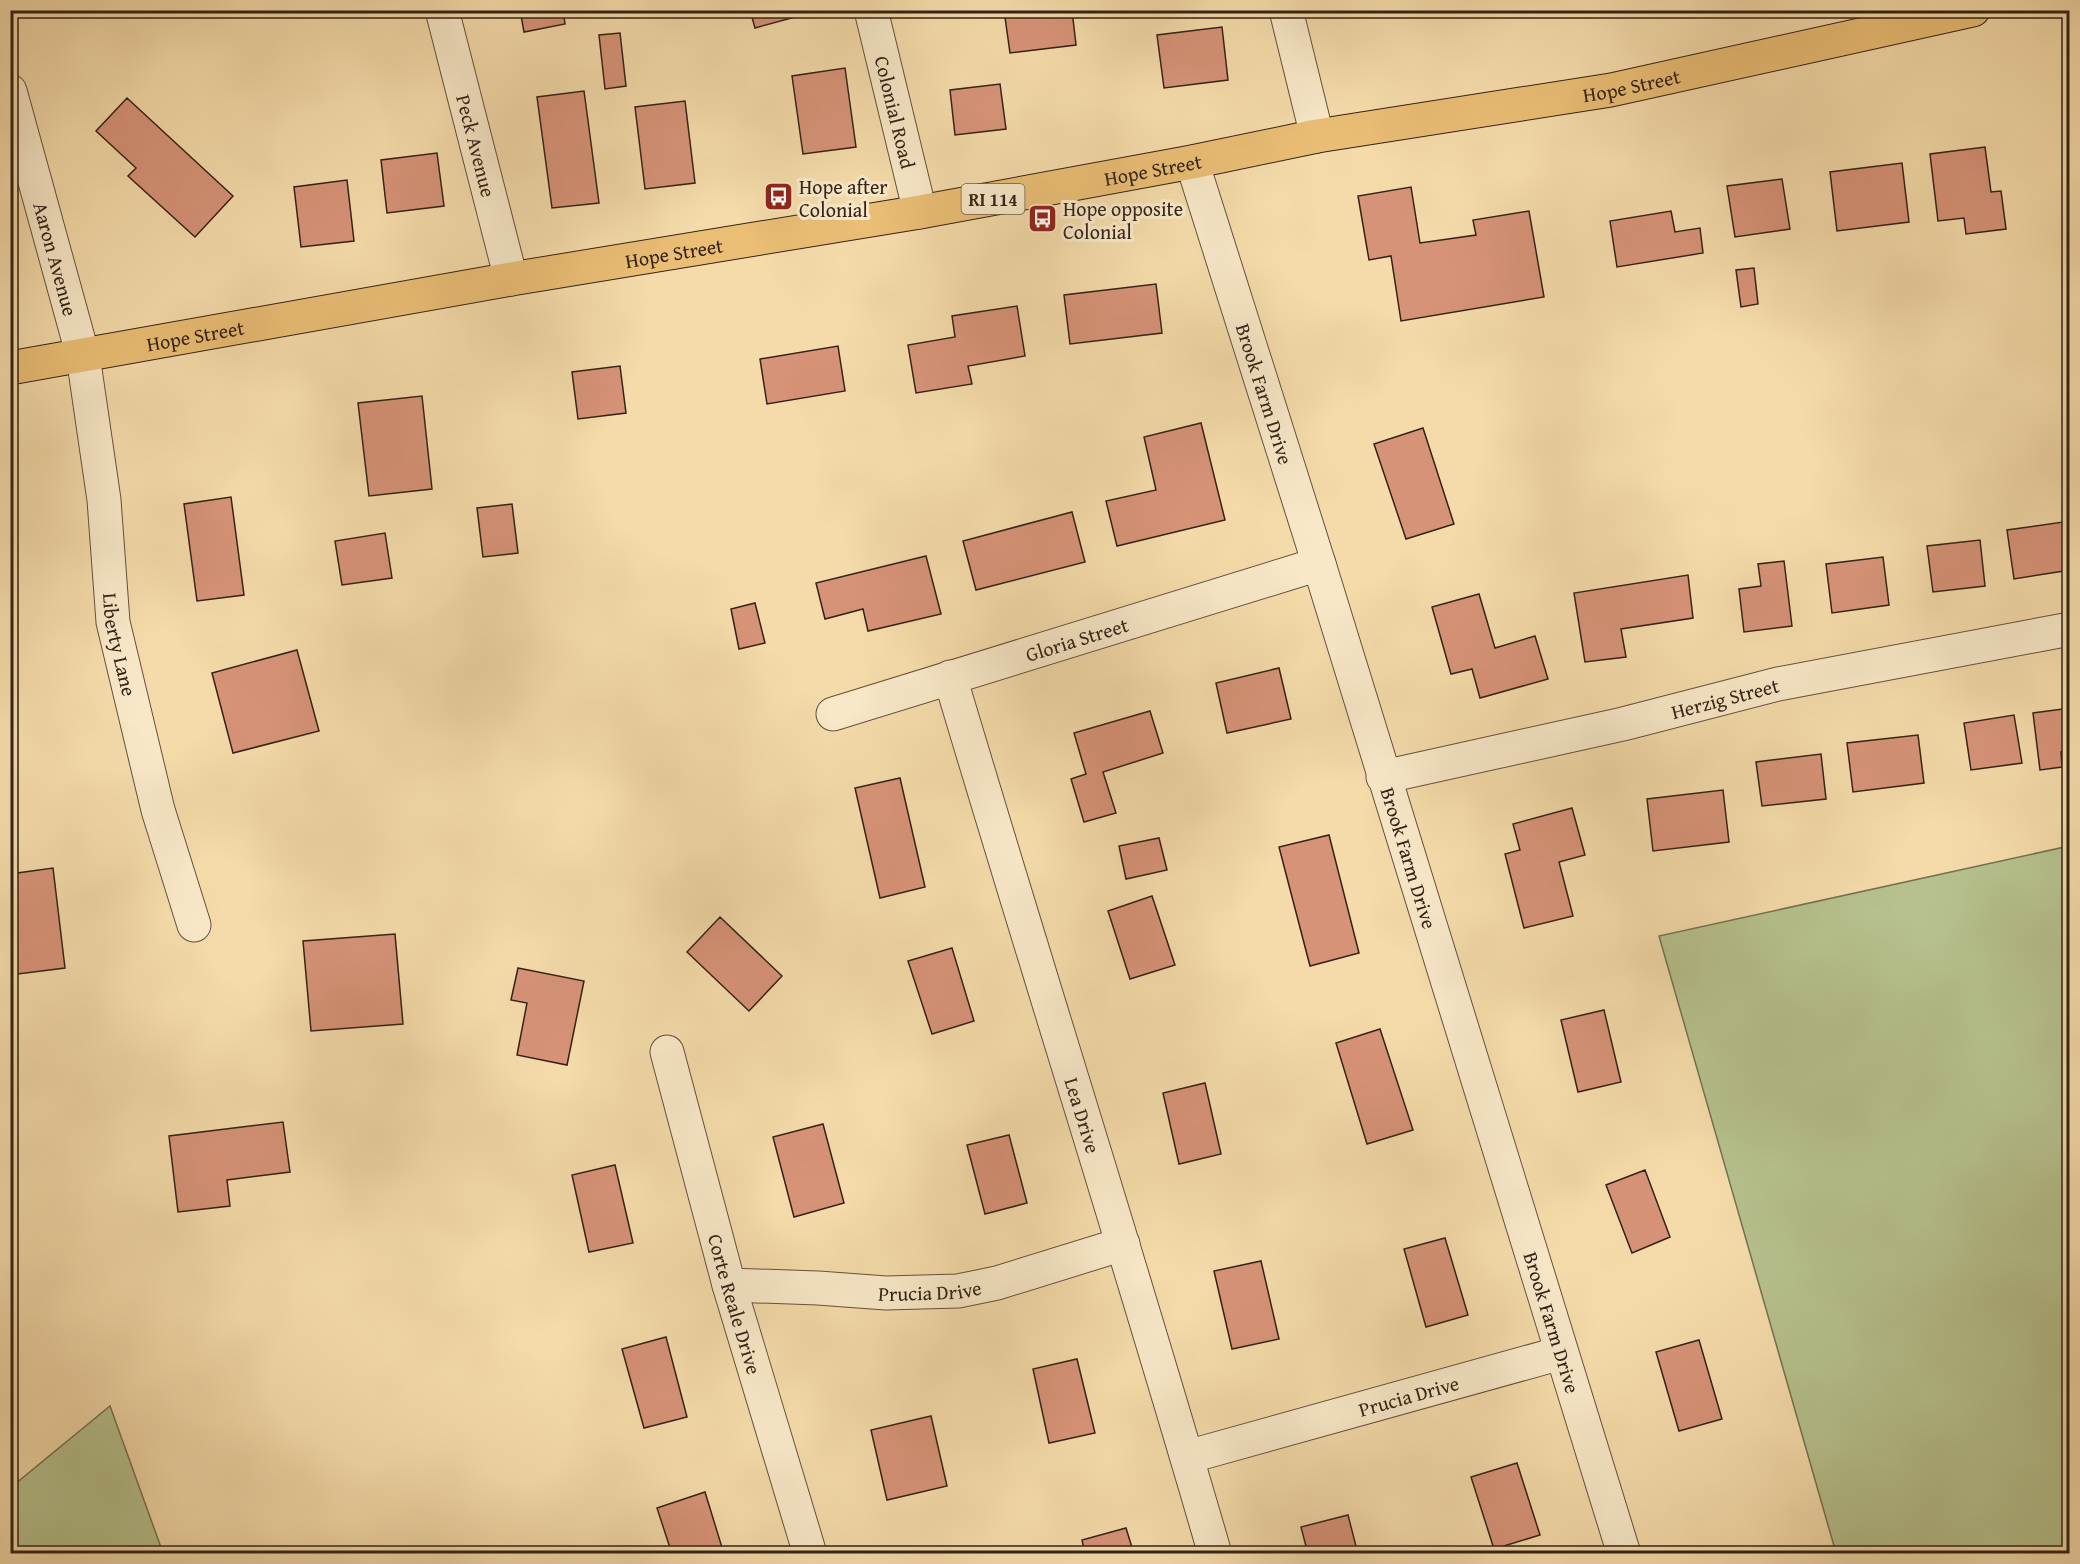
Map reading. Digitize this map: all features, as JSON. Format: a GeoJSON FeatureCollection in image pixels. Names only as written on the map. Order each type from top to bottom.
{"type":"FeatureCollection","features":[{"type":"Feature","properties":{"kind":"main road","name":"Hope Street"},"geometry":{"type":"LineString","coordinates":[[10,368],[512,279],[920,212],[1192,162],[1317,136],[1611,90],[1973,10]]}},
{"type":"Feature","properties":{"kind":"street","name":"Peck Avenue"},"geometry":{"type":"LineString","coordinates":[[442,10],[512,279]]}},
{"type":"Feature","properties":{"kind":"street","name":"Colonial Road"},"geometry":{"type":"LineString","coordinates":[[871,10],[920,212]]}},
{"type":"Feature","properties":{"kind":"street"},"geometry":{"type":"LineString","coordinates":[[1286,10],[1317,136]]}},
{"type":"Feature","properties":{"kind":"street","name":"Aaron Avenue"},"geometry":{"type":"LineString","coordinates":[[10,91],[83,356]]}},
{"type":"Feature","properties":{"kind":"street","name":"Brook Farm Drive"},"geometry":{"type":"LineString","coordinates":[[1192,162],[1319,564],[1624,1554]]}},
{"type":"Feature","properties":{"kind":"street","name":"Liberty Lane"},"geometry":{"type":"LineString","coordinates":[[83,356],[104,500],[112,622],[158,810],[194,925]]}},
{"type":"Feature","properties":{"kind":"street","name":"Gloria Street"},"geometry":{"type":"LineString","coordinates":[[833,714],[1319,564]]}},
{"type":"Feature","properties":{"kind":"street","name":"Herzig Street"},"geometry":{"type":"LineString","coordinates":[[1383,777],[1623,724],[1778,684],[2070,629]]}},
{"type":"Feature","properties":{"kind":"street","name":"Lea Drive"},"geometry":{"type":"LineString","coordinates":[[950,677],[1215,1554]]}},
{"type":"Feature","properties":{"kind":"street","name":"Corte Reale Drive"},"geometry":{"type":"LineString","coordinates":[[667,1052],[729,1286],[810,1554]]}},
{"type":"Feature","properties":{"kind":"street","name":"Prucia Drive"},"geometry":{"type":"LineString","coordinates":[[729,1286],[818,1288],[886,1293],[958,1291],[997,1283],[1123,1244]]}},
{"type":"Feature","properties":{"kind":"street","name":"Prucia Drive"},"geometry":{"type":"LineString","coordinates":[[1187,1457],[1561,1353]]}},
{"type":"Feature","properties":{"kind":"green space"},"geometry":{"type":"Polygon","coordinates":[[[2069,846],[2069,1553],[1836,1553],[1659,936],[2069,846]]]}},
{"type":"Feature","properties":{"kind":"green space"},"geometry":{"type":"Polygon","coordinates":[[[110,1406],[163,1553],[11,1553],[11,1485],[110,1406]]]}},
{"type":"Feature","properties":{"kind":"building"},"geometry":{"type":"Polygon","coordinates":[[[520,10],[563,10],[565,24],[524,32],[520,10]]]}},
{"type":"Feature","properties":{"kind":"building"},"geometry":{"type":"Polygon","coordinates":[[[750,10],[798,10],[799,16],[755,28],[750,10]]]}},
{"type":"Feature","properties":{"kind":"building"},"geometry":{"type":"Polygon","coordinates":[[[1004,10],[1072,10],[1076,45],[1010,53],[1004,10]]]}},
{"type":"Feature","properties":{"kind":"building"},"geometry":{"type":"Polygon","coordinates":[[[1222,27],[1228,80],[1164,88],[1157,35],[1222,27]]]}},
{"type":"Feature","properties":{"kind":"building"},"geometry":{"type":"Polygon","coordinates":[[[620,33],[626,86],[605,89],[599,35],[620,33]]]}},
{"type":"Feature","properties":{"kind":"building"},"geometry":{"type":"Polygon","coordinates":[[[845,68],[856,147],[803,154],[792,76],[845,68]]]}},
{"type":"Feature","properties":{"kind":"building"},"geometry":{"type":"Polygon","coordinates":[[[1000,84],[1006,129],[955,135],[950,90],[1000,84]]]}},
{"type":"Feature","properties":{"kind":"building"},"geometry":{"type":"Polygon","coordinates":[[[584,91],[599,203],[552,208],[537,97],[584,91]]]}},
{"type":"Feature","properties":{"kind":"building"},"geometry":{"type":"Polygon","coordinates":[[[127,98],[233,196],[195,237],[128,176],[136,168],[96,131],[127,98]]]}},
{"type":"Feature","properties":{"kind":"building"},"geometry":{"type":"Polygon","coordinates":[[[685,101],[695,183],[645,189],[635,107],[685,101]]]}},
{"type":"Feature","properties":{"kind":"building"},"geometry":{"type":"Polygon","coordinates":[[[2070,120],[2070,166],[2064,121],[2070,120]]]}},
{"type":"Feature","properties":{"kind":"building"},"geometry":{"type":"Polygon","coordinates":[[[1985,147],[1991,192],[2001,191],[2006,229],[1966,234],[1964,218],[1938,221],[1930,154],[1985,147]]]}},
{"type":"Feature","properties":{"kind":"building"},"geometry":{"type":"Polygon","coordinates":[[[437,153],[444,206],[387,213],[381,160],[437,153]]]}},
{"type":"Feature","properties":{"kind":"building"},"geometry":{"type":"Polygon","coordinates":[[[1902,163],[1909,222],[1837,231],[1830,172],[1902,163]]]}},
{"type":"Feature","properties":{"kind":"building"},"geometry":{"type":"Polygon","coordinates":[[[1782,179],[1790,229],[1735,237],[1727,186],[1782,179]]]}},
{"type":"Feature","properties":{"kind":"building"},"geometry":{"type":"Polygon","coordinates":[[[347,180],[354,241],[301,247],[294,187],[347,180]]]}},
{"type":"Feature","properties":{"kind":"building"},"geometry":{"type":"Polygon","coordinates":[[[1411,187],[1420,243],[1476,235],[1473,220],[1529,211],[1544,297],[1401,321],[1391,256],[1369,260],[1358,196],[1411,187]]]}},
{"type":"Feature","properties":{"kind":"building"},"geometry":{"type":"Polygon","coordinates":[[[1671,211],[1675,232],[1700,228],[1703,253],[1617,267],[1610,221],[1671,211]]]}},
{"type":"Feature","properties":{"kind":"building"},"geometry":{"type":"Polygon","coordinates":[[[1754,268],[1758,304],[1741,307],[1736,270],[1754,268]]]}},
{"type":"Feature","properties":{"kind":"building"},"geometry":{"type":"Polygon","coordinates":[[[1156,284],[1162,333],[1070,344],[1064,295],[1156,284]]]}},
{"type":"Feature","properties":{"kind":"building"},"geometry":{"type":"Polygon","coordinates":[[[1017,306],[1025,356],[968,366],[972,384],[916,393],[908,345],[955,337],[952,316],[1017,306]]]}},
{"type":"Feature","properties":{"kind":"building"},"geometry":{"type":"Polygon","coordinates":[[[838,346],[845,391],[767,404],[760,359],[838,346]]]}},
{"type":"Feature","properties":{"kind":"building"},"geometry":{"type":"Polygon","coordinates":[[[620,366],[626,413],[578,419],[572,372],[620,366]]]}},
{"type":"Feature","properties":{"kind":"building"},"geometry":{"type":"Polygon","coordinates":[[[422,396],[432,489],[369,496],[358,403],[422,396]]]}},
{"type":"Feature","properties":{"kind":"building"},"geometry":{"type":"Polygon","coordinates":[[[1201,423],[1225,520],[1117,546],[1106,501],[1156,490],[1144,437],[1201,423]]]}},
{"type":"Feature","properties":{"kind":"building"},"geometry":{"type":"Polygon","coordinates":[[[1423,428],[1454,524],[1406,539],[1374,444],[1423,428]]]}},
{"type":"Feature","properties":{"kind":"building"},"geometry":{"type":"Polygon","coordinates":[[[231,497],[244,595],[197,601],[184,504],[231,497]]]}},
{"type":"Feature","properties":{"kind":"building"},"geometry":{"type":"Polygon","coordinates":[[[512,504],[518,553],[483,557],[477,508],[512,504]]]}},
{"type":"Feature","properties":{"kind":"building"},"geometry":{"type":"Polygon","coordinates":[[[1072,512],[1085,562],[976,590],[963,541],[1072,512]]]}},
{"type":"Feature","properties":{"kind":"building"},"geometry":{"type":"Polygon","coordinates":[[[2070,521],[2070,570],[2014,579],[2007,530],[2070,521]]]}},
{"type":"Feature","properties":{"kind":"building"},"geometry":{"type":"Polygon","coordinates":[[[385,533],[392,578],[342,585],[335,541],[385,533]]]}},
{"type":"Feature","properties":{"kind":"building"},"geometry":{"type":"Polygon","coordinates":[[[1980,540],[1985,586],[1933,592],[1927,546],[1980,540]]]}},
{"type":"Feature","properties":{"kind":"building"},"geometry":{"type":"Polygon","coordinates":[[[926,556],[941,614],[868,631],[863,609],[825,619],[816,583],[926,556]]]}},
{"type":"Feature","properties":{"kind":"building"},"geometry":{"type":"Polygon","coordinates":[[[1883,557],[1889,605],[1832,613],[1826,564],[1883,557]]]}},
{"type":"Feature","properties":{"kind":"building"},"geometry":{"type":"Polygon","coordinates":[[[1784,561],[1792,626],[1744,632],[1739,589],[1761,586],[1758,564],[1784,561]]]}},
{"type":"Feature","properties":{"kind":"building"},"geometry":{"type":"Polygon","coordinates":[[[1688,575],[1693,618],[1621,629],[1626,657],[1585,662],[1574,593],[1688,575]]]}},
{"type":"Feature","properties":{"kind":"building"},"geometry":{"type":"Polygon","coordinates":[[[1479,594],[1495,648],[1535,636],[1548,679],[1480,698],[1472,669],[1451,674],[1432,607],[1479,594]]]}},
{"type":"Feature","properties":{"kind":"building"},"geometry":{"type":"Polygon","coordinates":[[[755,603],[765,643],[739,649],[731,609],[755,603]]]}},
{"type":"Feature","properties":{"kind":"building"},"geometry":{"type":"Polygon","coordinates":[[[297,650],[319,731],[233,753],[212,673],[297,650]]]}},
{"type":"Feature","properties":{"kind":"building"},"geometry":{"type":"Polygon","coordinates":[[[1279,668],[1291,719],[1227,733],[1216,683],[1279,668]]]}},
{"type":"Feature","properties":{"kind":"building"},"geometry":{"type":"Polygon","coordinates":[[[2070,708],[2070,751],[2061,752],[2062,767],[2040,770],[2033,713],[2070,708]]]}},
{"type":"Feature","properties":{"kind":"building"},"geometry":{"type":"Polygon","coordinates":[[[1150,711],[1163,753],[1103,772],[1116,813],[1084,822],[1071,779],[1086,774],[1074,733],[1150,711]]]}},
{"type":"Feature","properties":{"kind":"building"},"geometry":{"type":"Polygon","coordinates":[[[2014,715],[2022,763],[1971,770],[1964,723],[2014,715]]]}},
{"type":"Feature","properties":{"kind":"building"},"geometry":{"type":"Polygon","coordinates":[[[1918,735],[1924,783],[1853,792],[1847,743],[1918,735]]]}},
{"type":"Feature","properties":{"kind":"building"},"geometry":{"type":"Polygon","coordinates":[[[1821,754],[1826,799],[1762,806],[1756,762],[1821,754]]]}},
{"type":"Feature","properties":{"kind":"building"},"geometry":{"type":"Polygon","coordinates":[[[900,778],[925,887],[880,898],[855,788],[900,778]]]}},
{"type":"Feature","properties":{"kind":"building"},"geometry":{"type":"Polygon","coordinates":[[[1723,790],[1729,842],[1653,851],[1647,799],[1723,790]]]}},
{"type":"Feature","properties":{"kind":"building"},"geometry":{"type":"Polygon","coordinates":[[[1572,808],[1585,855],[1559,862],[1573,916],[1524,928],[1505,854],[1520,850],[1513,824],[1572,808]]]}},
{"type":"Feature","properties":{"kind":"building"},"geometry":{"type":"Polygon","coordinates":[[[1329,835],[1359,953],[1310,966],[1279,847],[1329,835]]]}},
{"type":"Feature","properties":{"kind":"building"},"geometry":{"type":"Polygon","coordinates":[[[1159,838],[1167,870],[1126,879],[1119,846],[1159,838]]]}},
{"type":"Feature","properties":{"kind":"building"},"geometry":{"type":"Polygon","coordinates":[[[53,868],[65,968],[10,975],[10,874],[53,868]]]}},
{"type":"Feature","properties":{"kind":"building"},"geometry":{"type":"Polygon","coordinates":[[[1152,896],[1175,965],[1130,979],[1108,911],[1152,896]]]}},
{"type":"Feature","properties":{"kind":"building"},"geometry":{"type":"Polygon","coordinates":[[[720,917],[782,976],[749,1011],[687,952],[720,917]]]}},
{"type":"Feature","properties":{"kind":"building"},"geometry":{"type":"Polygon","coordinates":[[[395,934],[403,1024],[311,1031],[303,941],[395,934]]]}},
{"type":"Feature","properties":{"kind":"building"},"geometry":{"type":"Polygon","coordinates":[[[952,948],[974,1021],[932,1034],[908,961],[952,948]]]}},
{"type":"Feature","properties":{"kind":"building"},"geometry":{"type":"Polygon","coordinates":[[[518,968],[584,981],[567,1065],[517,1055],[527,1003],[511,1000],[518,968]]]}},
{"type":"Feature","properties":{"kind":"building"},"geometry":{"type":"Polygon","coordinates":[[[1604,1010],[1621,1082],[1578,1092],[1561,1020],[1604,1010]]]}},
{"type":"Feature","properties":{"kind":"building"},"geometry":{"type":"Polygon","coordinates":[[[1380,1029],[1413,1130],[1367,1144],[1336,1043],[1380,1029]]]}},
{"type":"Feature","properties":{"kind":"building"},"geometry":{"type":"Polygon","coordinates":[[[1205,1083],[1221,1154],[1179,1164],[1163,1093],[1205,1083]]]}},
{"type":"Feature","properties":{"kind":"building"},"geometry":{"type":"Polygon","coordinates":[[[283,1122],[290,1172],[227,1180],[230,1206],[178,1212],[169,1136],[283,1122]]]}},
{"type":"Feature","properties":{"kind":"building"},"geometry":{"type":"Polygon","coordinates":[[[823,1124],[844,1203],[794,1217],[773,1137],[823,1124]]]}},
{"type":"Feature","properties":{"kind":"building"},"geometry":{"type":"Polygon","coordinates":[[[1009,1135],[1027,1203],[985,1214],[967,1145],[1009,1135]]]}},
{"type":"Feature","properties":{"kind":"building"},"geometry":{"type":"Polygon","coordinates":[[[615,1165],[633,1243],[589,1252],[572,1175],[615,1165]]]}},
{"type":"Feature","properties":{"kind":"building"},"geometry":{"type":"Polygon","coordinates":[[[1645,1170],[1670,1237],[1632,1253],[1606,1185],[1645,1170]]]}},
{"type":"Feature","properties":{"kind":"building"},"geometry":{"type":"Polygon","coordinates":[[[1445,1238],[1468,1315],[1426,1327],[1404,1249],[1445,1238]]]}},
{"type":"Feature","properties":{"kind":"building"},"geometry":{"type":"Polygon","coordinates":[[[1261,1261],[1279,1339],[1232,1349],[1214,1271],[1261,1261]]]}},
{"type":"Feature","properties":{"kind":"building"},"geometry":{"type":"Polygon","coordinates":[[[666,1337],[687,1417],[644,1428],[622,1349],[666,1337]]]}},
{"type":"Feature","properties":{"kind":"building"},"geometry":{"type":"Polygon","coordinates":[[[1699,1340],[1722,1419],[1679,1431],[1656,1352],[1699,1340]]]}},
{"type":"Feature","properties":{"kind":"building"},"geometry":{"type":"Polygon","coordinates":[[[1077,1359],[1095,1433],[1049,1443],[1033,1369],[1077,1359]]]}},
{"type":"Feature","properties":{"kind":"building"},"geometry":{"type":"Polygon","coordinates":[[[931,1416],[947,1486],[887,1500],[871,1430],[931,1416]]]}},
{"type":"Feature","properties":{"kind":"building"},"geometry":{"type":"Polygon","coordinates":[[[1517,1463],[1540,1535],[1494,1549],[1471,1477],[1517,1463]]]}},
{"type":"Feature","properties":{"kind":"building"},"geometry":{"type":"Polygon","coordinates":[[[705,1492],[724,1554],[672,1554],[657,1508],[705,1492]]]}},
{"type":"Feature","properties":{"kind":"building"},"geometry":{"type":"Polygon","coordinates":[[[1348,1515],[1358,1554],[1308,1554],[1301,1527],[1348,1515]]]}},
{"type":"Feature","properties":{"kind":"building"},"geometry":{"type":"Polygon","coordinates":[[[1126,1528],[1134,1554],[1085,1554],[1082,1540],[1126,1528]]]}},
{"type":"Feature","properties":{"kind":"place","name":"Hope after Colonial"},"geometry":{"type":"Point","coordinates":[778,197]}},
{"type":"Feature","properties":{"kind":"place","name":"Hope opposite Colonial"},"geometry":{"type":"Point","coordinates":[1042,219]}}]}
